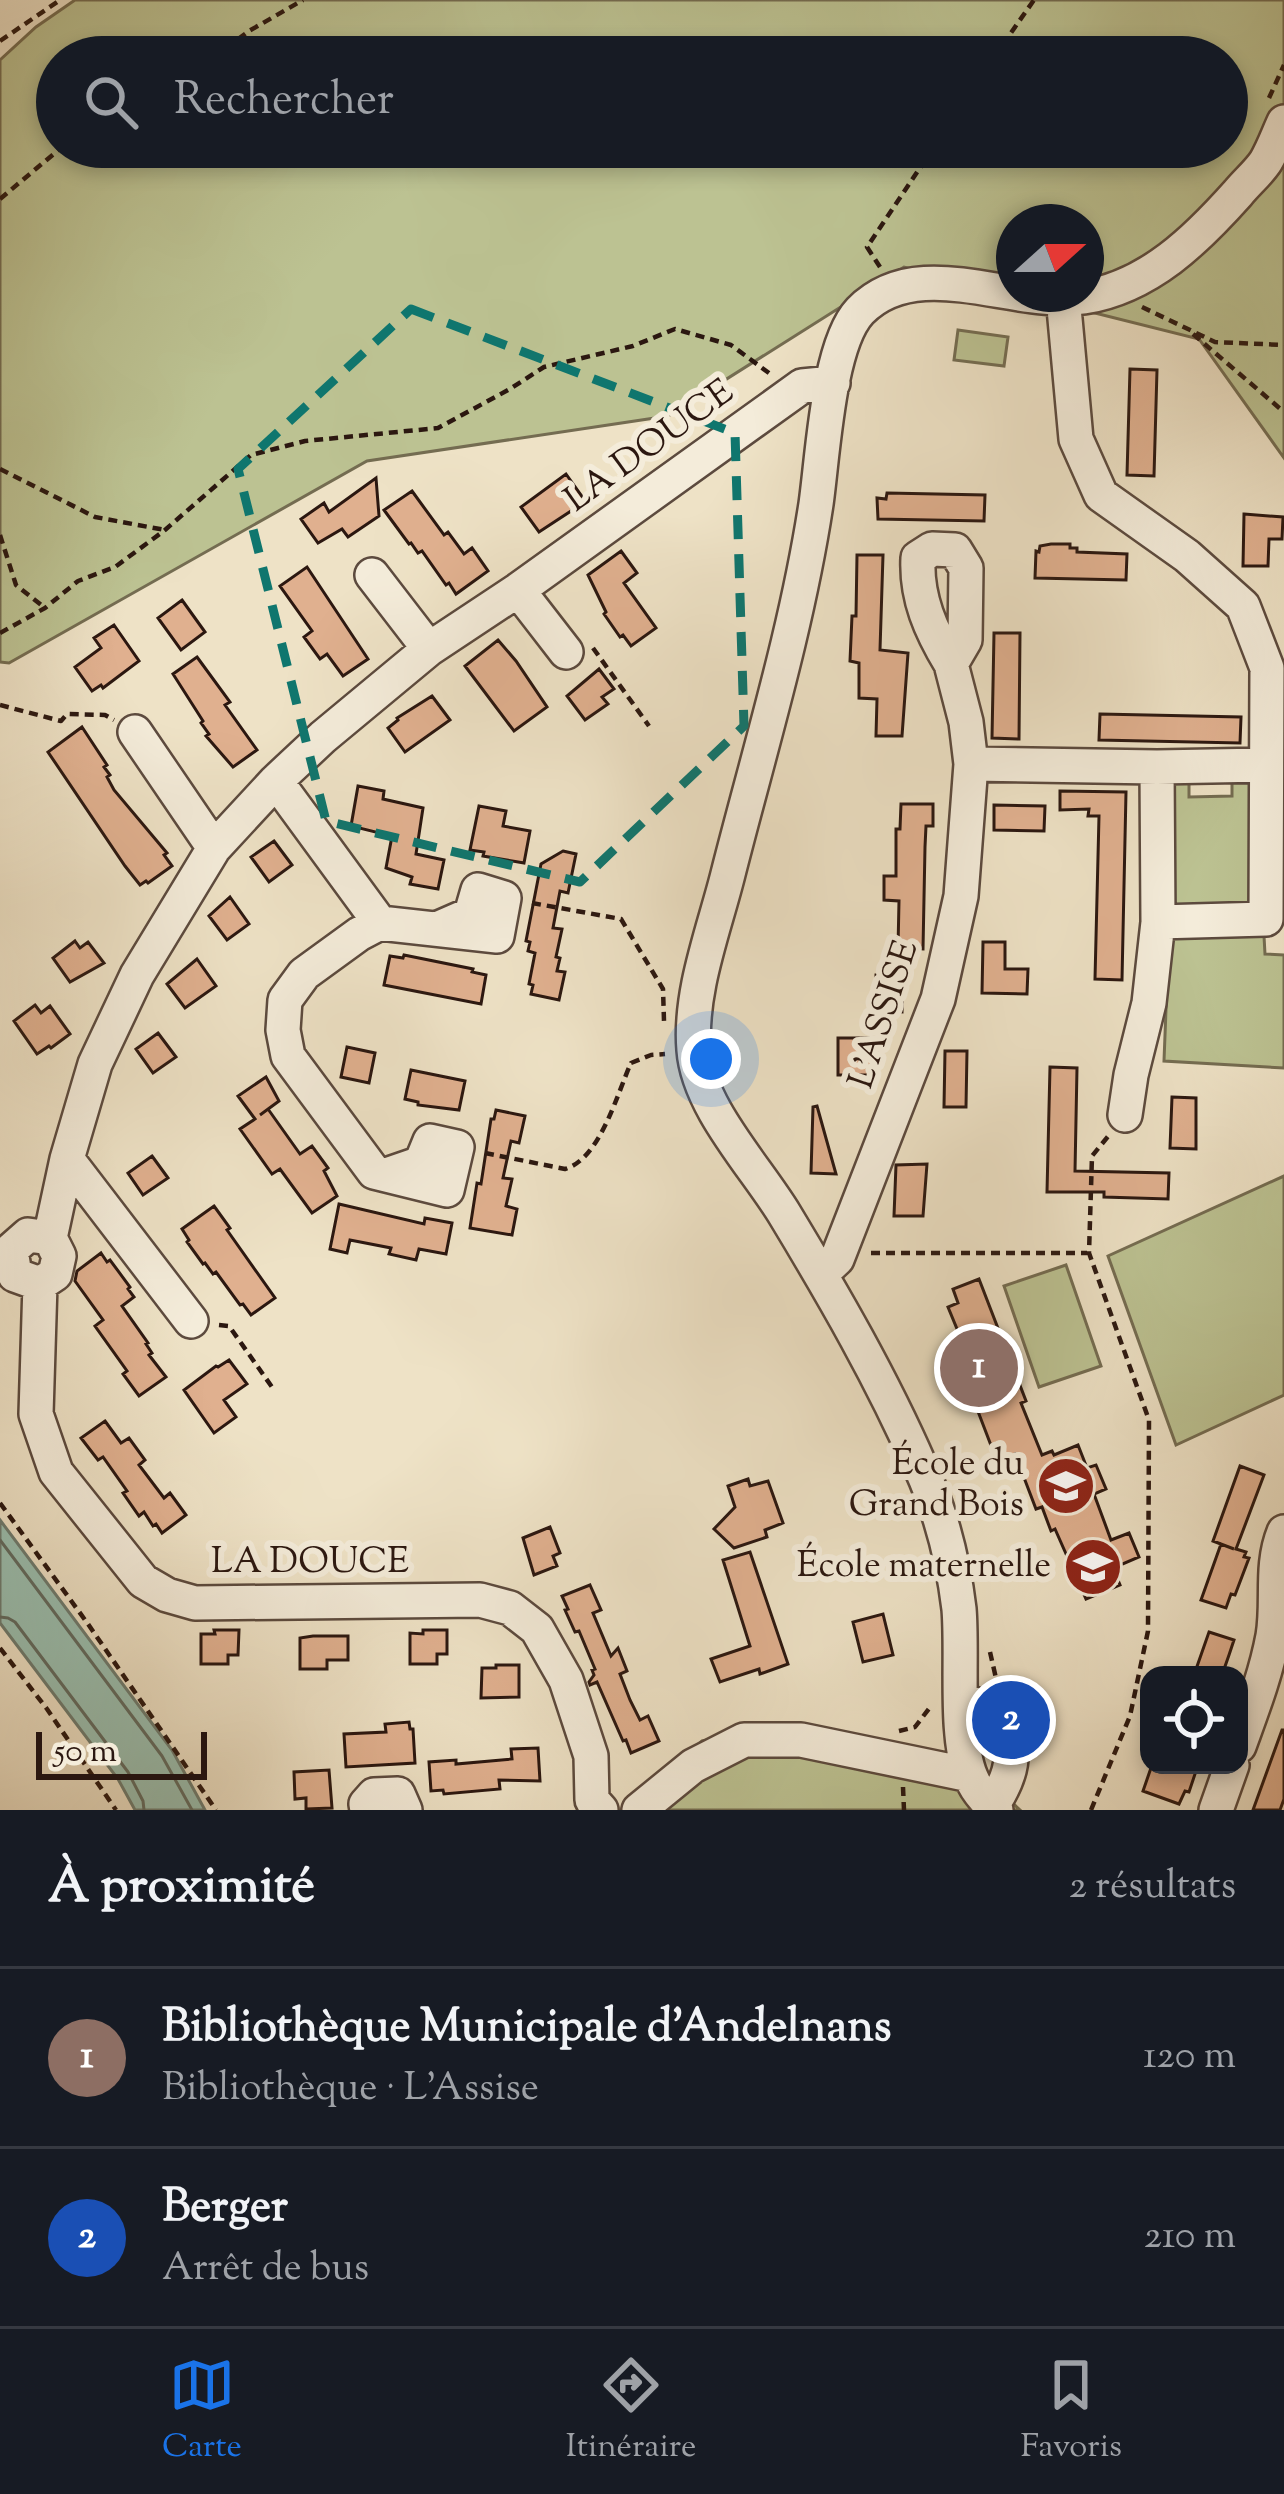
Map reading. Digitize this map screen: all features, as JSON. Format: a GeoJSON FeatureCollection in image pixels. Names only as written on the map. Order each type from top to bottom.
{"type":"FeatureCollection","features":[{"type":"Feature","properties":{"kind":"street"},"geometry":{"type":"LineString","coordinates":[[1104,291],[1174,257],[1202,234],[1265,163],[1276,112]]}},
{"type":"Feature","properties":{"kind":"street"},"geometry":{"type":"LineString","coordinates":[[949,1699],[981,1707],[1006,1729],[1012,1758],[1006,1786],[994,1808],[970,1775],[949,1699],[958,1607],[952,1561],[935,1503],[896,1414],[821,1274],[718,1114],[694,1053],[699,988],[786,649],[814,512],[837,354],[847,328],[862,309],[894,288],[922,282],[996,292]]}},
{"type":"Feature","properties":{"kind":"street"},"geometry":{"type":"LineString","coordinates":[[1064,312],[1076,439],[1101,495],[1187,556],[1243,606],[1267,668],[1265,765],[1275,920],[1158,922]]}},
{"type":"Feature","properties":{"kind":"street","name":"LA DOUCE"},"geometry":{"type":"LineString","coordinates":[[50,1238],[95,1064],[137,975],[214,848],[323,737],[429,650],[802,386],[833,383]]}},
{"type":"Feature","properties":{"kind":"street"},"geometry":{"type":"LineString","coordinates":[[372,574],[429,650]]}},
{"type":"Feature","properties":{"kind":"street"},"geometry":{"type":"LineString","coordinates":[[518,590],[566,652]]}},
{"type":"Feature","properties":{"kind":"street","name":"L'ASSISE"},"geometry":{"type":"LineString","coordinates":[[821,1274],[837,1259],[938,999],[961,896],[971,764],[951,664]]}},
{"type":"Feature","properties":{"kind":"street"},"geometry":{"type":"LineString","coordinates":[[135,732],[214,848]]}},
{"type":"Feature","properties":{"kind":"street"},"geometry":{"type":"LineString","coordinates":[[971,764],[1265,765]]}},
{"type":"Feature","properties":{"kind":"street"},"geometry":{"type":"LineString","coordinates":[[1125,1115],[1149,1003],[1158,922],[1157,767]]}},
{"type":"Feature","properties":{"kind":"street"},"geometry":{"type":"LineString","coordinates":[[276,782],[380,923]]}},
{"type":"Feature","properties":{"kind":"street"},"geometry":{"type":"LineString","coordinates":[[458,1147],[447,1190],[374,1172],[287,1056],[285,1000],[304,974],[380,923],[496,936],[504,898]]}},
{"type":"Feature","properties":{"kind":"street"},"geometry":{"type":"LineString","coordinates":[[67,1159],[191,1321]]}},
{"type":"Feature","properties":{"kind":"street"},"geometry":{"type":"LineString","coordinates":[[28,1235],[50,1238],[59,1256],[55,1274],[40,1285],[15,1275],[6,1245],[28,1235]]}},
{"type":"Feature","properties":{"kind":"street","name":"LA DOUCE"},"geometry":{"type":"LineString","coordinates":[[40,1285],[36,1414],[56,1472],[143,1580],[167,1595],[195,1603],[480,1600],[510,1609],[537,1629],[566,1680],[591,1756],[592,1799],[601,1810]]}},
{"type":"Feature","properties":{"kind":"street"},"geometry":{"type":"LineString","coordinates":[[1248,1731],[1273,1688],[1276,1552],[1284,1532]]}},
{"type":"Feature","properties":{"kind":"street"},"geometry":{"type":"LineString","coordinates":[[639,1810],[693,1766],[744,1741],[801,1740],[970,1775]]}},
{"type":"Feature","properties":{"kind":"street"},"geometry":{"type":"LineString","coordinates":[[1216,1810],[1229,1774]]}},
{"type":"Feature","properties":{"kind":"street"},"geometry":{"type":"LineString","coordinates":[[367,1810],[374,1795],[398,1794],[405,1810]]}},
{"type":"Feature","properties":{"kind":"path"},"geometry":{"type":"LineString","coordinates":[[0,41],[59,0]]}},
{"type":"Feature","properties":{"kind":"path"},"geometry":{"type":"LineString","coordinates":[[243,36],[303,0]]}},
{"type":"Feature","properties":{"kind":"path"},"geometry":{"type":"LineString","coordinates":[[1009,36],[1034,0]]}},
{"type":"Feature","properties":{"kind":"path"},"geometry":{"type":"LineString","coordinates":[[1276,112],[1284,65]]}},
{"type":"Feature","properties":{"kind":"path"},"geometry":{"type":"LineString","coordinates":[[0,200],[37,168]]}},
{"type":"Feature","properties":{"kind":"path"},"geometry":{"type":"LineString","coordinates":[[894,288],[867,247],[920,168]]}},
{"type":"Feature","properties":{"kind":"path"},"geometry":{"type":"LineString","coordinates":[[1119,287],[1138,305],[1215,342],[1284,346]]}},
{"type":"Feature","properties":{"kind":"path"},"geometry":{"type":"LineString","coordinates":[[1182,325],[1284,412]]}},
{"type":"Feature","properties":{"kind":"path"},"geometry":{"type":"LineString","coordinates":[[0,633],[45,608],[78,581],[116,567],[251,455],[305,441],[438,428],[544,367],[633,346],[675,329],[730,345],[772,375]]}},
{"type":"Feature","properties":{"kind":"path"},"geometry":{"type":"LineString","coordinates":[[0,469],[94,517],[165,530]]}},
{"type":"Feature","properties":{"kind":"path"},"geometry":{"type":"LineString","coordinates":[[0,535],[16,585],[45,608]]}},
{"type":"Feature","properties":{"kind":"path"},"geometry":{"type":"LineString","coordinates":[[566,652],[591,646],[649,726]]}},
{"type":"Feature","properties":{"kind":"path"},"geometry":{"type":"LineString","coordinates":[[0,706],[61,721],[68,714],[105,715],[135,732]]}},
{"type":"Feature","properties":{"kind":"path"},"geometry":{"type":"LineString","coordinates":[[504,898],[621,919],[663,988]]}},
{"type":"Feature","properties":{"kind":"path"},"geometry":{"type":"LineString","coordinates":[[458,1147],[573,1167],[594,1148],[631,1063],[665,1054]]}},
{"type":"Feature","properties":{"kind":"path"},"geometry":{"type":"LineString","coordinates":[[1091,1810],[1130,1716],[1148,1631],[1149,1420],[1089,1253],[1092,1156],[1125,1115]]}},
{"type":"Feature","properties":{"kind":"path"},"geometry":{"type":"LineString","coordinates":[[842,1245],[866,1252],[913,1254],[1089,1253]]}},
{"type":"Feature","properties":{"kind":"path"},"geometry":{"type":"LineString","coordinates":[[191,1321],[229,1326],[272,1387]]}},
{"type":"Feature","properties":{"kind":"path"},"geometry":{"type":"LineString","coordinates":[[0,1503],[216,1810]]}},
{"type":"Feature","properties":{"kind":"path"},"geometry":{"type":"LineString","coordinates":[[0,1648],[116,1810]]}},
{"type":"Feature","properties":{"kind":"path"},"geometry":{"type":"LineString","coordinates":[[890,1734],[915,1727],[949,1699]]}},
{"type":"Feature","properties":{"kind":"highlighted area"},"geometry":{"type":"Polygon","coordinates":[[[411,309],[735,433],[744,726],[580,882],[326,821],[238,469],[411,309]]]}},
{"type":"Feature","properties":{"kind":"shaded area"},"geometry":{"type":"Polygon","coordinates":[[[75,0],[1284,0],[1284,458],[1199,339],[1091,312],[1104,312],[1104,204],[996,204],[996,289],[904,267],[668,416],[367,461],[9,663],[0,662],[0,60],[75,0]]]}},
{"type":"Feature","properties":{"kind":"shaded area"},"geometry":{"type":"Polygon","coordinates":[[[958,330],[1008,337],[1004,366],[954,360],[958,330]]]}},
{"type":"Feature","properties":{"kind":"shaded area"},"geometry":{"type":"Polygon","coordinates":[[[1166,774],[1189,775],[1189,797],[1232,796],[1232,776],[1256,778],[1257,909],[1166,910],[1166,774]]]}},
{"type":"Feature","properties":{"kind":"shaded area"},"geometry":{"type":"Polygon","coordinates":[[[1169,932],[1264,936],[1265,954],[1284,955],[1284,1068],[1164,1061],[1169,932]]]}},
{"type":"Feature","properties":{"kind":"shaded area"},"geometry":{"type":"Polygon","coordinates":[[[1284,1176],[1284,1395],[1176,1445],[1108,1256],[1284,1176]]]}},
{"type":"Feature","properties":{"kind":"shaded area"},"geometry":{"type":"Polygon","coordinates":[[[1066,1265],[1101,1366],[1039,1387],[1004,1286],[1066,1265]]]}},
{"type":"Feature","properties":{"kind":"shaded area"},"geometry":{"type":"Polygon","coordinates":[[[790,1725],[985,1777],[1020,1810],[625,1810],[702,1741],[790,1725]]]}},
{"type":"Feature","properties":{"kind":"water"},"geometry":{"type":"Polygon","coordinates":[[[0,1520],[172,1750],[205,1810],[135,1810],[118,1779],[0,1623],[0,1520]]]}},
{"type":"Feature","properties":{"kind":"building"},"geometry":{"type":"Polygon","coordinates":[[[1130,369],[1157,370],[1154,476],[1127,475],[1130,369]]]}},
{"type":"Feature","properties":{"kind":"building"},"geometry":{"type":"Polygon","coordinates":[[[566,474],[583,498],[539,532],[521,507],[566,474]]]}},
{"type":"Feature","properties":{"kind":"building"},"geometry":{"type":"Polygon","coordinates":[[[376,478],[379,516],[348,537],[342,529],[318,543],[301,519],[324,503],[329,512],[376,478]]]}},
{"type":"Feature","properties":{"kind":"building"},"geometry":{"type":"Polygon","coordinates":[[[412,491],[444,535],[448,532],[464,554],[472,548],[488,571],[456,594],[384,510],[412,491]]]}},
{"type":"Feature","properties":{"kind":"building"},"geometry":{"type":"Polygon","coordinates":[[[887,493],[985,495],[984,521],[878,519],[877,498],[886,499],[887,493]]]}},
{"type":"Feature","properties":{"kind":"building"},"geometry":{"type":"Polygon","coordinates":[[[1244,514],[1283,517],[1282,539],[1269,539],[1268,566],[1243,566],[1244,514]]]}},
{"type":"Feature","properties":{"kind":"building"},"geometry":{"type":"Polygon","coordinates":[[[1051,544],[1070,544],[1077,552],[1127,554],[1126,580],[1035,578],[1036,551],[1051,544]]]}},
{"type":"Feature","properties":{"kind":"building"},"geometry":{"type":"Polygon","coordinates":[[[621,551],[637,573],[624,583],[656,628],[631,646],[604,614],[588,575],[621,551]]]}},
{"type":"Feature","properties":{"kind":"building"},"geometry":{"type":"Polygon","coordinates":[[[857,555],[883,555],[880,650],[908,653],[902,736],[876,736],[877,699],[859,698],[859,663],[850,661],[857,555]]]}},
{"type":"Feature","properties":{"kind":"building"},"geometry":{"type":"Polygon","coordinates":[[[307,567],[368,659],[343,676],[327,654],[320,659],[304,637],[312,631],[280,586],[307,567]]]}},
{"type":"Feature","properties":{"kind":"building"},"geometry":{"type":"Polygon","coordinates":[[[182,600],[205,632],[181,650],[158,618],[182,600]]]}},
{"type":"Feature","properties":{"kind":"building"},"geometry":{"type":"Polygon","coordinates":[[[114,625],[139,661],[92,691],[75,667],[101,648],[94,638],[114,625]]]}},
{"type":"Feature","properties":{"kind":"building"},"geometry":{"type":"Polygon","coordinates":[[[994,633],[1020,633],[1019,739],[992,738],[994,633]]]}},
{"type":"Feature","properties":{"kind":"building"},"geometry":{"type":"Polygon","coordinates":[[[498,640],[547,707],[514,731],[465,666],[498,640]]]}},
{"type":"Feature","properties":{"kind":"building"},"geometry":{"type":"Polygon","coordinates":[[[197,657],[257,750],[233,767],[206,736],[203,721],[173,674],[197,657]]]}},
{"type":"Feature","properties":{"kind":"building"},"geometry":{"type":"Polygon","coordinates":[[[599,669],[614,689],[602,697],[608,704],[585,720],[567,696],[599,669]]]}},
{"type":"Feature","properties":{"kind":"building"},"geometry":{"type":"Polygon","coordinates":[[[432,696],[450,720],[405,752],[388,728],[432,696]]]}},
{"type":"Feature","properties":{"kind":"building"},"geometry":{"type":"Polygon","coordinates":[[[1100,714],[1241,717],[1240,743],[1099,740],[1100,714]]]}},
{"type":"Feature","properties":{"kind":"building"},"geometry":{"type":"Polygon","coordinates":[[[82,727],[107,765],[114,790],[167,853],[172,866],[148,883],[140,885],[125,866],[48,752],[82,727]]]}},
{"type":"Feature","properties":{"kind":"building"},"geometry":{"type":"Polygon","coordinates":[[[358,786],[384,791],[383,799],[423,808],[416,854],[444,860],[438,889],[410,884],[412,877],[386,868],[392,836],[351,826],[358,786]]]}},
{"type":"Feature","properties":{"kind":"building"},"geometry":{"type":"Polygon","coordinates":[[[1060,791],[1126,792],[1122,980],[1095,979],[1099,816],[1088,816],[1089,809],[1060,810],[1060,791]]]}},
{"type":"Feature","properties":{"kind":"building"},"geometry":{"type":"Polygon","coordinates":[[[901,804],[933,804],[933,826],[926,826],[923,949],[898,948],[899,901],[884,900],[884,876],[896,876],[901,804]]]}},
{"type":"Feature","properties":{"kind":"building"},"geometry":{"type":"Polygon","coordinates":[[[994,805],[1045,806],[1044,831],[994,830],[994,805]]]}},
{"type":"Feature","properties":{"kind":"building"},"geometry":{"type":"Polygon","coordinates":[[[479,806],[506,811],[503,826],[530,831],[524,863],[470,850],[479,806]]]}},
{"type":"Feature","properties":{"kind":"building"},"geometry":{"type":"Polygon","coordinates":[[[274,841],[292,865],[269,882],[251,857],[274,841]]]}},
{"type":"Feature","properties":{"kind":"building"},"geometry":{"type":"Polygon","coordinates":[[[563,851],[576,854],[568,893],[560,891],[553,928],[562,929],[556,957],[560,958],[557,971],[565,972],[559,1000],[531,994],[535,953],[528,951],[530,942],[526,941],[541,864],[563,851]]]}},
{"type":"Feature","properties":{"kind":"building"},"geometry":{"type":"Polygon","coordinates":[[[230,897],[249,924],[227,940],[209,916],[230,897]]]}},
{"type":"Feature","properties":{"kind":"building"},"geometry":{"type":"Polygon","coordinates":[[[75,941],[80,948],[88,942],[104,963],[70,982],[53,958],[75,941]]]}},
{"type":"Feature","properties":{"kind":"building"},"geometry":{"type":"Polygon","coordinates":[[[983,942],[1005,942],[1005,969],[1028,969],[1027,994],[982,993],[983,942]]]}},
{"type":"Feature","properties":{"kind":"building"},"geometry":{"type":"Polygon","coordinates":[[[404,955],[486,975],[481,1004],[384,985],[390,956],[404,955]]]}},
{"type":"Feature","properties":{"kind":"building"},"geometry":{"type":"Polygon","coordinates":[[[197,959],[216,986],[185,1008],[167,984],[197,959]]]}},
{"type":"Feature","properties":{"kind":"building"},"geometry":{"type":"Polygon","coordinates":[[[876,975],[903,976],[902,1012],[875,1011],[876,975]]]}},
{"type":"Feature","properties":{"kind":"building"},"geometry":{"type":"Polygon","coordinates":[[[35,1005],[41,1013],[50,1006],[70,1034],[37,1054],[14,1021],[35,1005]]]}},
{"type":"Feature","properties":{"kind":"building"},"geometry":{"type":"Polygon","coordinates":[[[158,1033],[176,1057],[153,1073],[136,1049],[158,1033]]]}},
{"type":"Feature","properties":{"kind":"building"},"geometry":{"type":"Polygon","coordinates":[[[838,1038],[872,1038],[877,1075],[838,1075],[838,1038]]]}},
{"type":"Feature","properties":{"kind":"building"},"geometry":{"type":"Polygon","coordinates":[[[347,1047],[375,1053],[369,1083],[341,1077],[347,1047]]]}},
{"type":"Feature","properties":{"kind":"building"},"geometry":{"type":"Polygon","coordinates":[[[945,1051],[967,1051],[966,1107],[944,1107],[945,1051]]]}},
{"type":"Feature","properties":{"kind":"building"},"geometry":{"type":"Polygon","coordinates":[[[1050,1067],[1077,1068],[1075,1171],[1169,1173],[1168,1199],[1047,1192],[1050,1067]]]}},
{"type":"Feature","properties":{"kind":"building"},"geometry":{"type":"Polygon","coordinates":[[[411,1070],[465,1081],[459,1110],[405,1099],[411,1070]]]}},
{"type":"Feature","properties":{"kind":"building"},"geometry":{"type":"Polygon","coordinates":[[[266,1077],[279,1101],[268,1109],[300,1154],[312,1146],[328,1168],[324,1171],[337,1196],[312,1213],[280,1169],[272,1174],[240,1129],[255,1119],[238,1096],[266,1077]]]}},
{"type":"Feature","properties":{"kind":"building"},"geometry":{"type":"Polygon","coordinates":[[[1172,1097],[1196,1098],[1196,1149],[1170,1148],[1172,1097]]]}},
{"type":"Feature","properties":{"kind":"building"},"geometry":{"type":"Polygon","coordinates":[[[817,1106],[836,1174],[811,1173],[813,1107],[817,1106]]]}},
{"type":"Feature","properties":{"kind":"building"},"geometry":{"type":"Polygon","coordinates":[[[496,1110],[525,1116],[519,1143],[511,1141],[503,1178],[512,1179],[506,1206],[517,1209],[512,1235],[470,1228],[496,1110]]]}},
{"type":"Feature","properties":{"kind":"building"},"geometry":{"type":"Polygon","coordinates":[[[152,1156],[168,1178],[143,1195],[128,1173],[152,1156]]]}},
{"type":"Feature","properties":{"kind":"building"},"geometry":{"type":"Polygon","coordinates":[[[927,1164],[923,1216],[894,1216],[896,1165],[927,1164]]]}},
{"type":"Feature","properties":{"kind":"building"},"geometry":{"type":"Polygon","coordinates":[[[339,1204],[424,1224],[425,1218],[452,1223],[446,1254],[419,1249],[416,1260],[389,1254],[391,1248],[350,1240],[347,1253],[330,1249],[339,1204]]]}},
{"type":"Feature","properties":{"kind":"building"},"geometry":{"type":"Polygon","coordinates":[[[214,1206],[275,1298],[251,1315],[216,1272],[203,1264],[182,1229],[214,1206]]]}},
{"type":"Feature","properties":{"kind":"building"},"geometry":{"type":"Polygon","coordinates":[[[101,1253],[130,1287],[134,1297],[122,1306],[166,1377],[139,1396],[95,1326],[103,1320],[75,1281],[77,1271],[101,1253]]]}},
{"type":"Feature","properties":{"kind":"building"},"geometry":{"type":"Polygon","coordinates":[[[979,1279],[1042,1455],[1078,1445],[1087,1468],[1096,1465],[1106,1489],[1094,1494],[1111,1540],[1129,1533],[1139,1557],[1113,1568],[1120,1585],[1086,1599],[1055,1529],[1051,1531],[1042,1507],[1036,1509],[1015,1454],[997,1461],[974,1401],[983,1398],[983,1392],[948,1307],[958,1303],[953,1289],[979,1279]]]}},
{"type":"Feature","properties":{"kind":"building"},"geometry":{"type":"Polygon","coordinates":[[[229,1360],[247,1384],[224,1400],[236,1417],[214,1433],[184,1390],[229,1360]]]}},
{"type":"Feature","properties":{"kind":"building"},"geometry":{"type":"Polygon","coordinates":[[[105,1421],[121,1443],[129,1438],[145,1460],[139,1465],[164,1498],[170,1493],[186,1515],[162,1533],[144,1512],[139,1516],[103,1457],[98,1460],[81,1438],[105,1421]]]}},
{"type":"Feature","properties":{"kind":"building"},"geometry":{"type":"Polygon","coordinates":[[[1240,1466],[1264,1475],[1236,1549],[1249,1558],[1226,1608],[1201,1600],[1221,1544],[1213,1541],[1240,1466]]]}},
{"type":"Feature","properties":{"kind":"building"},"geometry":{"type":"Polygon","coordinates":[[[748,1479],[750,1486],[768,1481],[783,1523],[765,1530],[767,1537],[734,1548],[714,1529],[735,1507],[728,1486],[748,1479]]]}},
{"type":"Feature","properties":{"kind":"building"},"geometry":{"type":"Polygon","coordinates":[[[550,1527],[560,1553],[553,1556],[557,1566],[534,1575],[523,1538],[550,1527]]]}},
{"type":"Feature","properties":{"kind":"building"},"geometry":{"type":"Polygon","coordinates":[[[750,1552],[788,1664],[720,1682],[711,1659],[750,1646],[723,1560],[750,1552]]]}},
{"type":"Feature","properties":{"kind":"building"},"geometry":{"type":"Polygon","coordinates":[[[590,1585],[601,1610],[593,1613],[611,1656],[618,1648],[627,1671],[620,1674],[630,1700],[640,1720],[648,1716],[659,1741],[631,1753],[597,1682],[590,1685],[595,1669],[565,1610],[562,1596],[590,1585]]]}},
{"type":"Feature","properties":{"kind":"building"},"geometry":{"type":"Polygon","coordinates":[[[883,1614],[893,1655],[863,1662],[853,1622],[883,1614]]]}},
{"type":"Feature","properties":{"kind":"building"},"geometry":{"type":"Polygon","coordinates":[[[214,1630],[239,1630],[238,1655],[228,1655],[228,1664],[201,1664],[201,1634],[215,1634],[214,1630]]]}},
{"type":"Feature","properties":{"kind":"building"},"geometry":{"type":"Polygon","coordinates":[[[423,1630],[447,1630],[447,1654],[437,1654],[437,1664],[410,1664],[410,1633],[423,1634],[423,1630]]]}},
{"type":"Feature","properties":{"kind":"building"},"geometry":{"type":"Polygon","coordinates":[[[1209,1632],[1234,1640],[1225,1666],[1197,1666],[1209,1632]]]}},
{"type":"Feature","properties":{"kind":"building"},"geometry":{"type":"Polygon","coordinates":[[[348,1636],[348,1660],[327,1660],[327,1669],[300,1669],[300,1638],[348,1636]]]}},
{"type":"Feature","properties":{"kind":"building"},"geometry":{"type":"Polygon","coordinates":[[[519,1665],[519,1697],[481,1698],[482,1668],[519,1665]]]}},
{"type":"Feature","properties":{"kind":"building"},"geometry":{"type":"Polygon","coordinates":[[[409,1722],[415,1763],[346,1767],[344,1734],[386,1732],[385,1724],[409,1722]]]}},
{"type":"Feature","properties":{"kind":"building"},"geometry":{"type":"Polygon","coordinates":[[[1282,1730],[1284,1799],[1280,1810],[1253,1810],[1282,1730]]]}},
{"type":"Feature","properties":{"kind":"building"},"geometry":{"type":"Polygon","coordinates":[[[538,1748],[540,1781],[499,1780],[500,1789],[431,1791],[429,1762],[512,1759],[511,1749],[538,1748]]]}},
{"type":"Feature","properties":{"kind":"building"},"geometry":{"type":"Polygon","coordinates":[[[329,1770],[332,1808],[306,1809],[306,1798],[295,1799],[294,1772],[329,1770]]]}},
{"type":"Feature","properties":{"kind":"building"},"geometry":{"type":"Polygon","coordinates":[[[1149,1774],[1195,1774],[1179,1804],[1143,1791],[1149,1774]]]}},
{"type":"Feature","properties":{"kind":"place","name":"Bibliothèque Municipale d'Andelnans"},"geometry":{"type":"Point","coordinates":[979,1368]}},
{"type":"Feature","properties":{"kind":"place","name":"École du Grand Bois"},"geometry":{"type":"Point","coordinates":[1066,1486]}},
{"type":"Feature","properties":{"kind":"place","name":"École maternelle"},"geometry":{"type":"Point","coordinates":[1093,1567]}},
{"type":"Feature","properties":{"kind":"place","name":"Berger"},"geometry":{"type":"Point","coordinates":[1011,1720]}}]}
